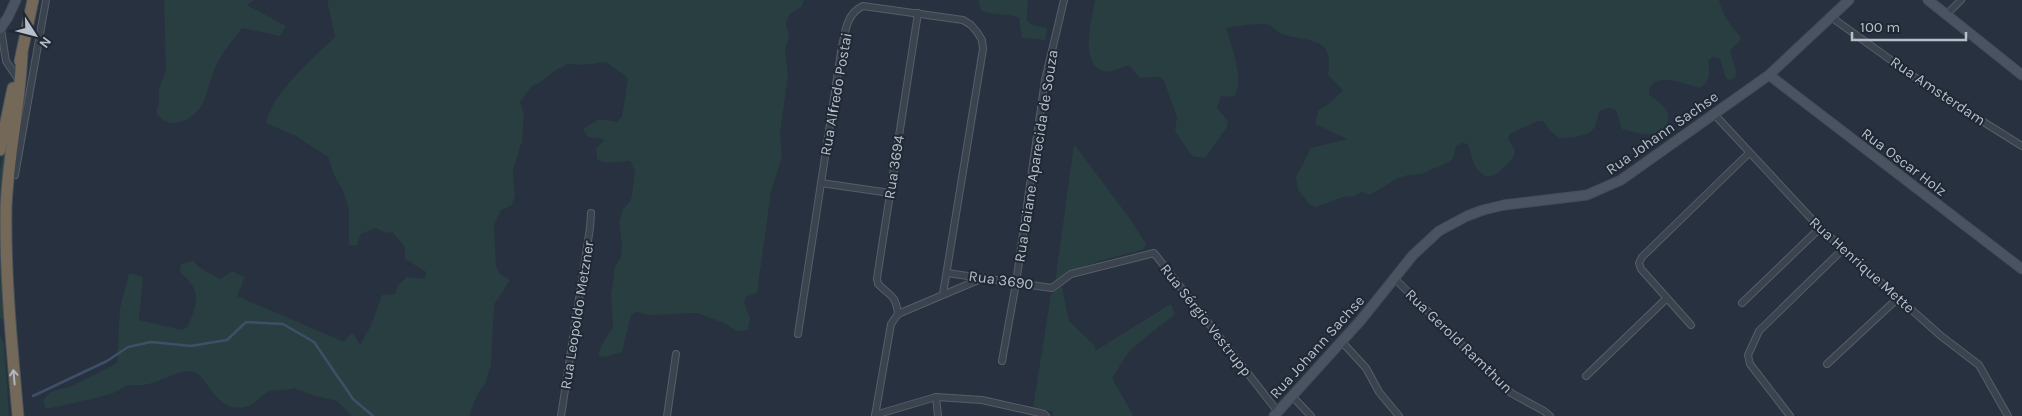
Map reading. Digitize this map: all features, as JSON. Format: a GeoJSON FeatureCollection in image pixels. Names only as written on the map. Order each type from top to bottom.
{"type":"FeatureCollection","features":[{"type":"Feature","properties":{"kind":"highway"},"geometry":{"type":"LineString","coordinates":[[0,150],[33,0]]}},
{"type":"Feature","properties":{"kind":"highway"},"geometry":{"type":"LineString","coordinates":[[18,416],[7,275],[6,207],[22,54]]}},
{"type":"Feature","properties":{"kind":"highway"},"geometry":{"type":"LineString","coordinates":[[0,327],[11,338]]}},
{"type":"Feature","properties":{"kind":"street"},"geometry":{"type":"LineString","coordinates":[[16,0],[0,29],[6,61],[16,76]]}},
{"type":"Feature","properties":{"kind":"street"},"geometry":{"type":"LineString","coordinates":[[15,175],[46,0]]}},
{"type":"Feature","properties":{"kind":"street","name":"Rua Daiane Aparecida de Souza"},"geometry":{"type":"LineString","coordinates":[[1002,361],[1016,283],[1045,80],[1064,0]]}},
{"type":"Feature","properties":{"kind":"street","name":"Rua Johann Sachse"},"geometry":{"type":"LineString","coordinates":[[1276,414],[1342,342],[1394,278],[1439,231],[1475,213],[1504,205],[1581,196],[1597,192],[1629,175],[1770,75],[1849,0]]}},
{"type":"Feature","properties":{"kind":"street"},"geometry":{"type":"LineString","coordinates":[[1928,0],[2022,75]]}},
{"type":"Feature","properties":{"kind":"street"},"geometry":{"type":"LineString","coordinates":[[1946,15],[1961,0]]}},
{"type":"Feature","properties":{"kind":"street","name":"Rua Alfredo Postai"},"geometry":{"type":"LineString","coordinates":[[798,334],[841,52],[850,16],[854,10],[863,6],[963,20],[977,32],[982,40],[983,49],[943,294]]}},
{"type":"Feature","properties":{"kind":"street","name":"Rua 3694"},"geometry":{"type":"LineString","coordinates":[[898,314],[897,302],[878,284],[877,278],[918,13]]}},
{"type":"Feature","properties":{"kind":"street","name":"Rua Amsterdam"},"geometry":{"type":"LineString","coordinates":[[1831,17],[1934,91],[2022,146]]}},
{"type":"Feature","properties":{"kind":"street","name":"Rua Oscar Holz"},"geometry":{"type":"LineString","coordinates":[[1770,75],[2022,269]]}},
{"type":"Feature","properties":{"kind":"street","name":"Rua Henrique Mette"},"geometry":{"type":"LineString","coordinates":[[1714,114],[1820,228],[1941,336],[1979,365],[2008,416]]}},
{"type":"Feature","properties":{"kind":"street"},"geometry":{"type":"LineString","coordinates":[[1691,325],[1641,269],[1642,257],[1749,153]]}},
{"type":"Feature","properties":{"kind":"street"},"geometry":{"type":"LineString","coordinates":[[821,183],[890,194]]}},
{"type":"Feature","properties":{"kind":"street","name":"Rua Leopoldo Metzner"},"geometry":{"type":"LineString","coordinates":[[561,416],[591,213]]}},
{"type":"Feature","properties":{"kind":"street"},"geometry":{"type":"LineString","coordinates":[[1742,303],[1820,228]]}},
{"type":"Feature","properties":{"kind":"street"},"geometry":{"type":"LineString","coordinates":[[1790,416],[1750,364],[1748,355],[1759,331],[1844,249]]}},
{"type":"Feature","properties":{"kind":"street","name":"Rua Sérgio Vestrupp"},"geometry":{"type":"LineString","coordinates":[[1055,287],[1070,274],[1154,253],[1276,414]]}},
{"type":"Feature","properties":{"kind":"street","name":"Rua 3690"},"geometry":{"type":"LineString","coordinates":[[947,273],[1055,287]]}},
{"type":"Feature","properties":{"kind":"street"},"geometry":{"type":"LineString","coordinates":[[984,278],[898,314],[891,324],[875,416],[936,397],[982,400],[1046,416]]}},
{"type":"Feature","properties":{"kind":"street","name":"Rua Gerold Ramthun"},"geometry":{"type":"LineString","coordinates":[[1394,278],[1511,393],[1550,416]]}},
{"type":"Feature","properties":{"kind":"street"},"geometry":{"type":"LineString","coordinates":[[1586,376],[1667,298]]}},
{"type":"Feature","properties":{"kind":"street"},"geometry":{"type":"LineString","coordinates":[[1826,364],[1898,298]]}},
{"type":"Feature","properties":{"kind":"street"},"geometry":{"type":"LineString","coordinates":[[1342,342],[1366,368],[1379,392],[1399,416]]}},
{"type":"Feature","properties":{"kind":"street"},"geometry":{"type":"LineString","coordinates":[[667,416],[676,354]]}},
{"type":"Feature","properties":{"kind":"street"},"geometry":{"type":"LineString","coordinates":[[1292,396],[1311,416]]}},
{"type":"Feature","properties":{"kind":"street"},"geometry":{"type":"LineString","coordinates":[[936,397],[938,416]]}},
{"type":"Feature","properties":{"kind":"green space"},"geometry":{"type":"Polygon","coordinates":[[[164,0],[254,0],[247,5],[286,26],[280,36],[242,28],[219,59],[205,99],[196,113],[179,122],[169,123],[156,113],[159,102],[159,89],[166,70],[164,0]]]}},
{"type":"Feature","properties":{"kind":"green space"},"geometry":{"type":"Polygon","coordinates":[[[327,0],[804,0],[802,6],[789,15],[786,24],[789,37],[785,49],[788,75],[780,134],[782,157],[771,192],[757,293],[746,297],[744,303],[750,318],[748,330],[736,331],[726,324],[697,313],[650,315],[637,312],[631,315],[622,352],[605,357],[598,356],[602,344],[613,327],[611,295],[615,267],[621,257],[622,247],[619,222],[623,209],[631,200],[635,172],[630,161],[606,163],[597,159],[596,148],[605,140],[588,137],[583,129],[599,119],[617,122],[622,117],[628,78],[606,62],[583,65],[568,64],[531,87],[520,102],[524,114],[522,141],[513,170],[515,196],[511,206],[501,210],[494,225],[496,266],[500,274],[510,280],[494,305],[491,365],[485,384],[477,395],[469,416],[352,416],[337,401],[294,388],[268,392],[250,406],[235,407],[225,404],[201,377],[189,371],[149,384],[127,386],[113,393],[46,409],[43,401],[50,392],[72,386],[117,363],[120,308],[129,273],[143,277],[139,320],[182,330],[188,326],[196,303],[196,297],[192,285],[180,272],[181,264],[193,261],[200,268],[220,279],[232,271],[245,277],[237,296],[344,342],[353,333],[360,345],[372,323],[382,295],[395,294],[398,285],[407,277],[425,279],[426,272],[405,259],[405,247],[392,232],[386,233],[375,228],[361,234],[357,245],[349,245],[349,208],[328,157],[296,136],[266,123],[270,111],[285,88],[335,37],[327,0]]]}},
{"type":"Feature","properties":{"kind":"green space"},"geometry":{"type":"Polygon","coordinates":[[[978,0],[1028,0],[1027,20],[1032,25],[1047,28],[1045,40],[1022,38],[1019,18],[981,10],[978,0]]]}},
{"type":"Feature","properties":{"kind":"green space"},"geometry":{"type":"Polygon","coordinates":[[[1095,0],[1719,0],[1727,20],[1741,37],[1739,42],[1730,50],[1737,74],[1734,79],[1728,80],[1719,58],[1713,57],[1708,61],[1708,79],[1700,88],[1669,80],[1655,82],[1651,87],[1649,95],[1662,104],[1668,116],[1666,126],[1659,132],[1642,134],[1622,129],[1616,110],[1609,108],[1599,111],[1596,124],[1591,131],[1568,138],[1559,138],[1550,131],[1543,121],[1538,121],[1510,134],[1508,139],[1515,150],[1514,155],[1497,173],[1490,176],[1485,176],[1480,172],[1473,160],[1468,144],[1462,143],[1456,146],[1453,158],[1449,162],[1421,174],[1408,175],[1396,179],[1370,195],[1362,192],[1355,196],[1343,197],[1316,207],[1310,205],[1298,190],[1296,177],[1311,148],[1347,139],[1315,124],[1318,111],[1343,90],[1328,75],[1329,62],[1323,46],[1317,42],[1282,34],[1265,24],[1226,28],[1238,73],[1237,90],[1233,97],[1221,96],[1217,108],[1228,121],[1227,127],[1205,158],[1192,156],[1175,131],[1177,117],[1164,81],[1159,77],[1140,78],[1129,65],[1106,72],[1096,67],[1091,59],[1089,40],[1095,0]]]}},
{"type":"Feature","properties":{"kind":"green space"},"geometry":{"type":"Polygon","coordinates":[[[8,127],[3,244],[4,320],[0,319],[0,171],[8,127]]]}},
{"type":"Feature","properties":{"kind":"green space"},"geometry":{"type":"Polygon","coordinates":[[[1074,144],[1130,219],[1146,244],[1144,249],[1086,266],[1055,283],[1074,144]]]}},
{"type":"Feature","properties":{"kind":"green space"},"geometry":{"type":"Polygon","coordinates":[[[1062,286],[1069,321],[1095,346],[1095,351],[1171,304],[1175,314],[1130,350],[1112,378],[1132,416],[1052,416],[1053,411],[1033,408],[1051,294],[1062,286]]]}},
{"type":"Feature","properties":{"kind":"green space"},"geometry":{"type":"Polygon","coordinates":[[[0,335],[4,343],[9,416],[0,416],[0,335]]]}},
{"type":"Feature","properties":{"kind":"waterway"},"geometry":{"type":"LineString","coordinates":[[33,396],[107,361],[128,347],[151,342],[191,346],[227,340],[246,322],[283,324],[314,342],[353,399],[373,416]]}}]}
